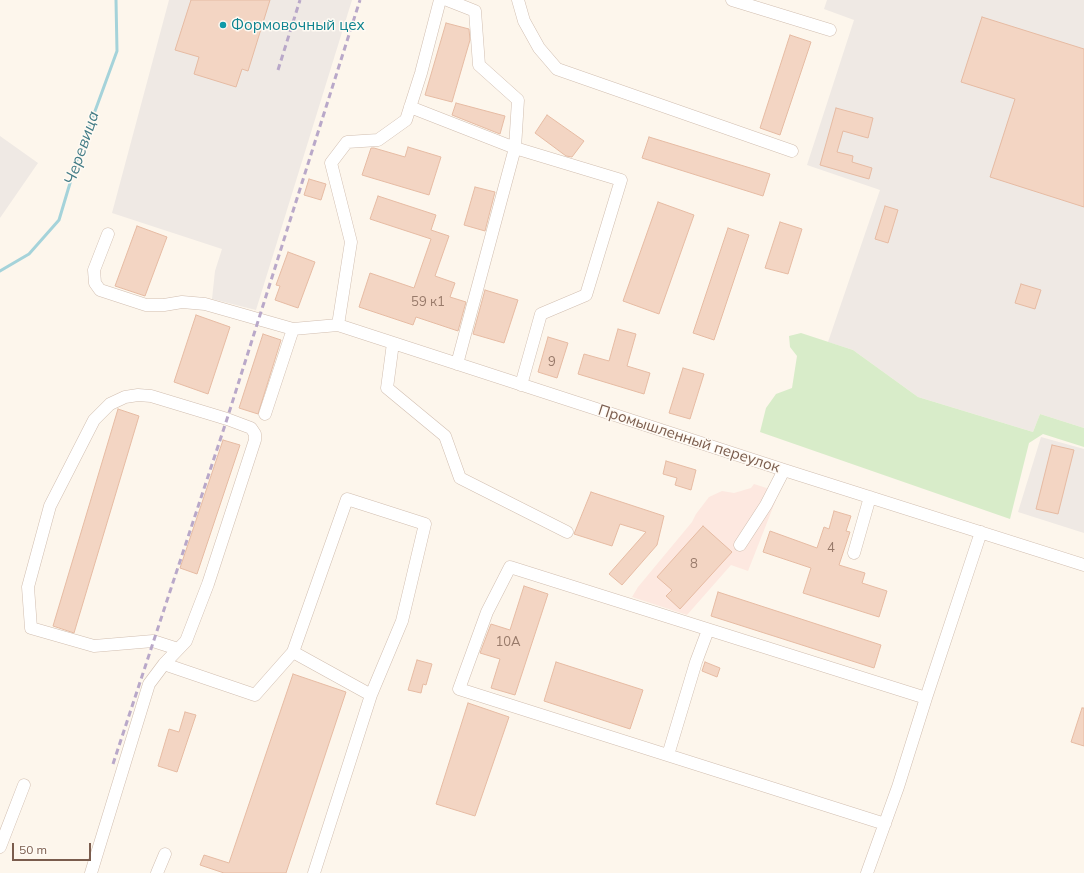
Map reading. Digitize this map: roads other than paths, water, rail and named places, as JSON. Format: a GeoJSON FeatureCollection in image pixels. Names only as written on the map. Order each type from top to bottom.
{"type":"FeatureCollection","features":[{"type":"Feature","properties":{"kind":"street"},"geometry":{"type":"LineString","coordinates":[[338,325],[351,242],[331,164],[347,142],[378,140],[406,120],[421,73],[440,0]]}},
{"type":"Feature","properties":{"kind":"street"},"geometry":{"type":"LineString","coordinates":[[447,0],[475,11],[479,65],[518,100],[516,148],[457,364]]}},
{"type":"Feature","properties":{"kind":"street"},"geometry":{"type":"LineString","coordinates":[[518,0],[524,22],[539,48],[556,69],[792,150]]}},
{"type":"Feature","properties":{"kind":"street"},"geometry":{"type":"LineString","coordinates":[[732,0],[830,30]]}},
{"type":"Feature","properties":{"kind":"street"},"geometry":{"type":"LineString","coordinates":[[410,107],[516,148],[621,180],[586,295],[541,314],[521,385]]}},
{"type":"Feature","properties":{"kind":"street"},"geometry":{"type":"LineString","coordinates":[[108,234],[94,270],[95,283],[100,290],[146,305],[164,305],[182,302],[205,304],[293,329],[264,414]]}},
{"type":"Feature","properties":{"kind":"street","name":"Промышленный переулок"},"geometry":{"type":"LineString","coordinates":[[293,329],[338,325],[784,470],[1084,565]]}},
{"type":"Feature","properties":{"kind":"street"},"geometry":{"type":"LineString","coordinates":[[393,343],[387,388],[445,436],[460,478],[567,532]]}},
{"type":"Feature","properties":{"kind":"street"},"geometry":{"type":"LineString","coordinates":[[91,873],[149,684],[164,664],[186,641],[208,584],[255,440],[255,434],[251,428],[228,419],[151,396],[138,395],[125,397],[110,404],[94,420],[50,506],[28,587],[31,628],[94,646],[153,641],[178,649]]}},
{"type":"Feature","properties":{"kind":"street"},"geometry":{"type":"LineString","coordinates":[[740,545],[766,505],[784,470]]}},
{"type":"Feature","properties":{"kind":"street"},"geometry":{"type":"LineString","coordinates":[[854,553],[870,497]]}},
{"type":"Feature","properties":{"kind":"street"},"geometry":{"type":"LineString","coordinates":[[164,664],[255,695],[293,652],[347,499],[425,524],[402,621],[371,694],[314,873]]}},
{"type":"Feature","properties":{"kind":"street"},"geometry":{"type":"LineString","coordinates":[[867,873],[898,788],[981,532]]}},
{"type":"Feature","properties":{"kind":"street"},"geometry":{"type":"LineString","coordinates":[[885,824],[460,689],[487,612],[510,567],[926,698]]}},
{"type":"Feature","properties":{"kind":"street"},"geometry":{"type":"LineString","coordinates":[[668,755],[708,630]]}},
{"type":"Feature","properties":{"kind":"street"},"geometry":{"type":"LineString","coordinates":[[293,652],[371,694]]}},
{"type":"Feature","properties":{"kind":"street"},"geometry":{"type":"LineString","coordinates":[[0,847],[24,785]]}},
{"type":"Feature","properties":{"kind":"street"},"geometry":{"type":"LineString","coordinates":[[157,873],[165,854]]}},
{"type":"Feature","properties":{"kind":"waterway","name":"Черевица"},"geometry":{"type":"LineString","coordinates":[[0,271],[29,254],[59,220],[76,163],[117,51],[116,0]]}},
{"type":"Feature","properties":{"kind":"railway"},"geometry":{"type":"LineString","coordinates":[[278,70],[300,0]]}},
{"type":"Feature","properties":{"kind":"railway"},"geometry":{"type":"LineString","coordinates":[[113,764],[227,419],[360,0]]}},
{"type":"Feature","properties":{"kind":"place","name":"Формовочный цех"},"geometry":{"type":"Point","coordinates":[223,25]}}]}
